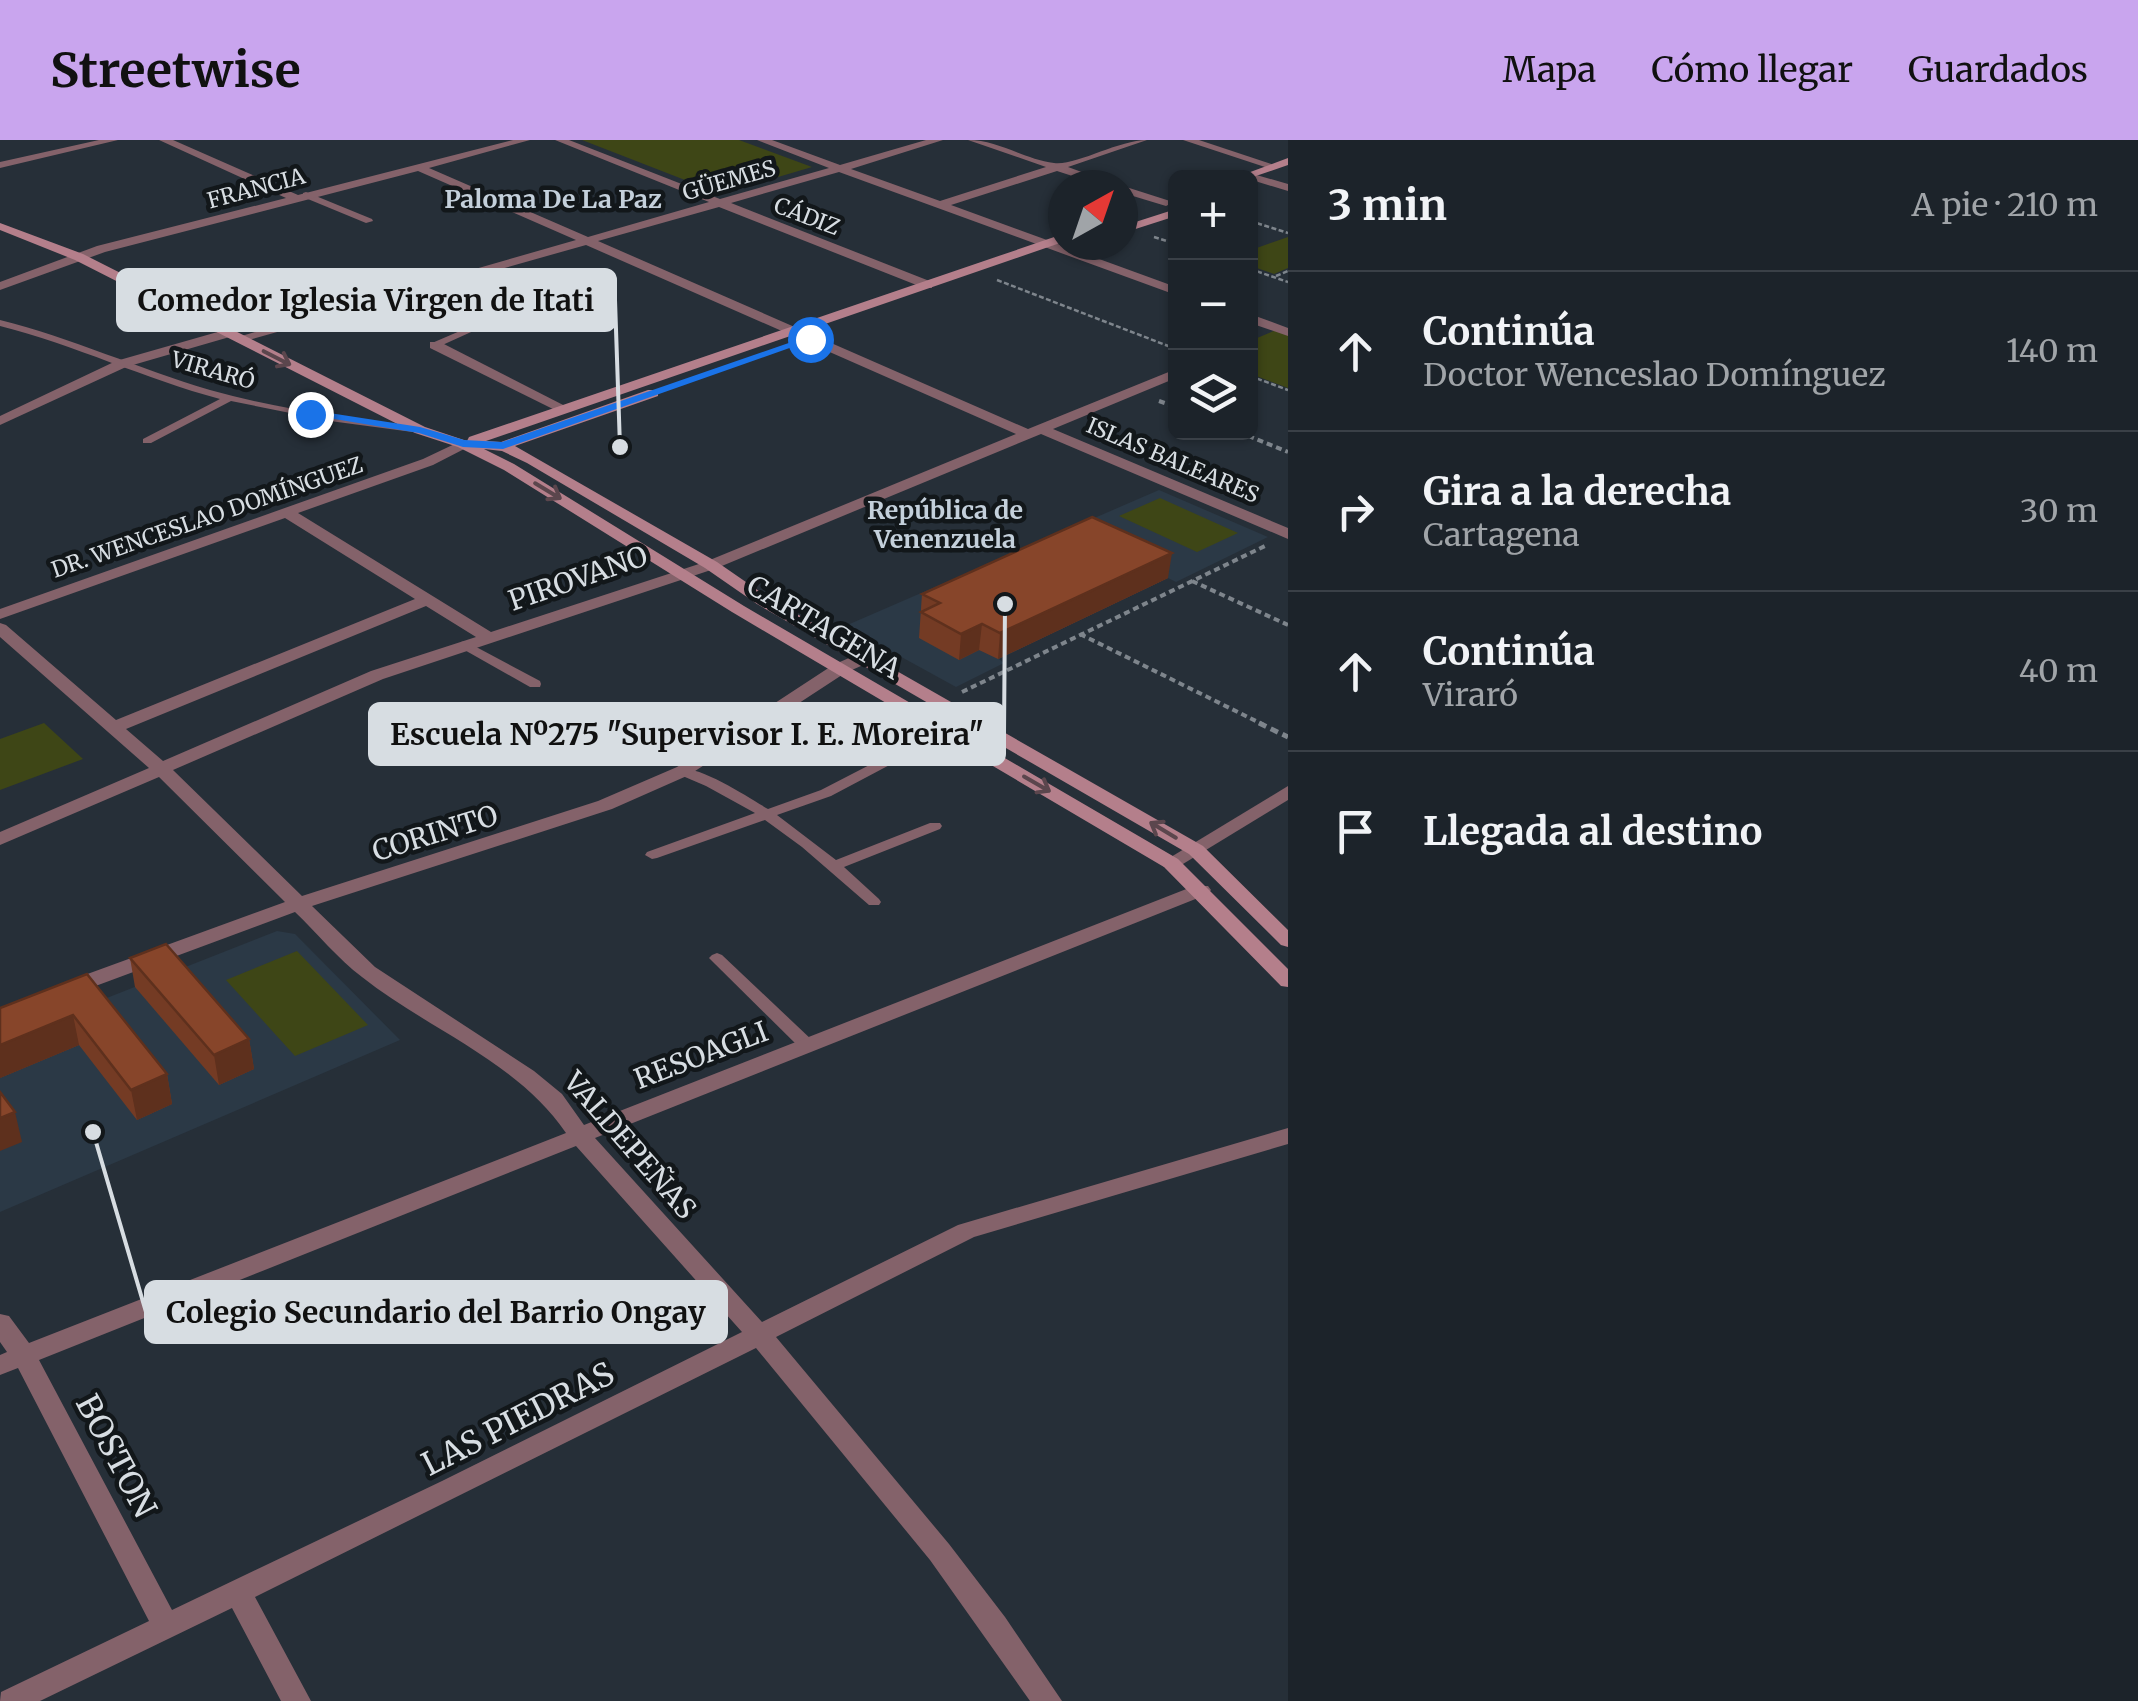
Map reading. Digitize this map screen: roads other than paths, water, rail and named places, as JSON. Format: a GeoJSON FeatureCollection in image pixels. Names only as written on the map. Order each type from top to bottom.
{"type":"FeatureCollection","features":[{"type":"Feature","properties":{"kind":"main road"},"geometry":{"type":"LineString","coordinates":[[1258,173],[1288,161]]}},
{"type":"Feature","properties":{"kind":"main road"},"geometry":{"type":"LineString","coordinates":[[1266,181],[1288,174]]}},
{"type":"Feature","properties":{"kind":"main road"},"geometry":{"type":"LineString","coordinates":[[1138,214],[1168,206]]}},
{"type":"Feature","properties":{"kind":"main road"},"geometry":{"type":"LineString","coordinates":[[1138,222],[1168,207]]}},
{"type":"Feature","properties":{"kind":"main road","name":"CARTAGENA"},"geometry":{"type":"LineString","coordinates":[[0,226],[79,257],[420,430],[482,453],[839,669],[1171,863],[1288,981]]}},
{"type":"Feature","properties":{"kind":"main road"},"geometry":{"type":"LineString","coordinates":[[463,444],[1048,243]]}},
{"type":"Feature","properties":{"kind":"main road"},"geometry":{"type":"LineString","coordinates":[[482,453],[990,277],[1048,251]]}},
{"type":"Feature","properties":{"kind":"main road","name":"CARTAGENA"},"geometry":{"type":"LineString","coordinates":[[463,444],[503,446],[1196,850],[1288,941]]}},
{"type":"Feature","properties":{"kind":"street"},"geometry":{"type":"LineString","coordinates":[[0,165],[113,140]]}},
{"type":"Feature","properties":{"kind":"street"},"geometry":{"type":"LineString","coordinates":[[164,140],[301,197]]}},
{"type":"Feature","properties":{"kind":"street","name":"FRANCIA"},"geometry":{"type":"LineString","coordinates":[[0,286],[79,257],[525,140]]}},
{"type":"Feature","properties":{"kind":"street","name":"CÁDIZ"},"geometry":{"type":"LineString","coordinates":[[560,140],[928,285]]}},
{"type":"Feature","properties":{"kind":"street"},"geometry":{"type":"LineString","coordinates":[[762,140],[1048,243]]}},
{"type":"Feature","properties":{"kind":"street","name":"GÜEMES"},"geometry":{"type":"LineString","coordinates":[[243,340],[938,140]]}},
{"type":"Feature","properties":{"kind":"street"},"geometry":{"type":"LineString","coordinates":[[973,140],[1065,170]]}},
{"type":"Feature","properties":{"kind":"street"},"geometry":{"type":"LineString","coordinates":[[942,204],[1142,140]]}},
{"type":"Feature","properties":{"kind":"street"},"geometry":{"type":"LineString","coordinates":[[1188,140],[1272,166]]}},
{"type":"Feature","properties":{"kind":"street","name":"ISLAS BALEARES"},"geometry":{"type":"LineString","coordinates":[[418,167],[810,339],[1288,534]]}},
{"type":"Feature","properties":{"kind":"street"},"geometry":{"type":"LineString","coordinates":[[1258,181],[1288,188]]}},
{"type":"Feature","properties":{"kind":"street"},"geometry":{"type":"LineString","coordinates":[[1138,194],[1168,204]]}},
{"type":"Feature","properties":{"kind":"street"},"geometry":{"type":"LineString","coordinates":[[1101,260],[1168,288]]}},
{"type":"Feature","properties":{"kind":"street"},"geometry":{"type":"LineString","coordinates":[[1258,321],[1288,332]]}},
{"type":"Feature","properties":{"kind":"street"},"geometry":{"type":"LineString","coordinates":[[1258,330],[1270,325]]}},
{"type":"Feature","properties":{"kind":"street"},"geometry":{"type":"LineString","coordinates":[[0,421],[121,364],[228,333]]}},
{"type":"Feature","properties":{"kind":"street"},"geometry":{"type":"LineString","coordinates":[[435,345],[564,409]]}},
{"type":"Feature","properties":{"kind":"street","name":"PIROVANO"},"geometry":{"type":"LineString","coordinates":[[0,840],[377,675],[711,565],[1168,376]]}},
{"type":"Feature","properties":{"kind":"street","name":"DR. WENCESLAO DOMÍNGUEZ"},"geometry":{"type":"LineString","coordinates":[[8,611],[428,462],[463,444]]}},
{"type":"Feature","properties":{"kind":"street","name":"DR. WENCESLAO DOMÍNGUEZ"},"geometry":{"type":"LineString","coordinates":[[428,462],[482,453]]}},
{"type":"Feature","properties":{"kind":"street"},"geometry":{"type":"LineString","coordinates":[[287,513],[488,638]]}},
{"type":"Feature","properties":{"kind":"street"},"geometry":{"type":"LineString","coordinates":[[0,597],[8,611]]}},
{"type":"Feature","properties":{"kind":"street"},"geometry":{"type":"LineString","coordinates":[[114,727],[427,600]]}},
{"type":"Feature","properties":{"kind":"street","name":"VALDEPEÑAS"},"geometry":{"type":"LineString","coordinates":[[0,628],[160,768],[295,905],[368,972],[526,1076],[554,1099],[579,1135],[759,1334],[976,1595],[1047,1701]]}},
{"type":"Feature","properties":{"kind":"street","name":"CORINTO"},"geometry":{"type":"LineString","coordinates":[[42,999],[295,905],[514,838],[684,771],[839,669],[864,658]]}},
{"type":"Feature","properties":{"kind":"street"},"geometry":{"type":"LineString","coordinates":[[1171,863],[1288,792]]}},
{"type":"Feature","properties":{"kind":"street","name":"RESOAGLI"},"geometry":{"type":"LineString","coordinates":[[12,1360],[1201,890]]}},
{"type":"Feature","properties":{"kind":"street","name":"LAS PIEDRAS"},"geometry":{"type":"LineString","coordinates":[[11,1701],[966,1231],[1288,1136]]}},
{"type":"Feature","properties":{"kind":"street","name":"BOSTON"},"geometry":{"type":"LineString","coordinates":[[0,1323],[12,1360],[165,1624]]}},
{"type":"Feature","properties":{"kind":"street"},"geometry":{"type":"LineString","coordinates":[[238,1592],[296,1701]]}},
{"type":"Feature","properties":{"kind":"lane"},"geometry":{"type":"LineString","coordinates":[[301,197],[369,221]]}},
{"type":"Feature","properties":{"kind":"lane"},"geometry":{"type":"LineString","coordinates":[[291,281],[344,312]]}},
{"type":"Feature","properties":{"kind":"lane"},"geometry":{"type":"LineString","coordinates":[[431,288],[486,316],[486,323],[435,345]]}},
{"type":"Feature","properties":{"kind":"lane","name":"VIRARÓ"},"geometry":{"type":"LineString","coordinates":[[0,323],[46,334],[121,364],[230,397],[347,422],[420,430]]}},
{"type":"Feature","properties":{"kind":"lane"},"geometry":{"type":"LineString","coordinates":[[147,441],[230,397]]}},
{"type":"Feature","properties":{"kind":"lane"},"geometry":{"type":"LineString","coordinates":[[465,645],[535,684]]}},
{"type":"Feature","properties":{"kind":"lane"},"geometry":{"type":"LineString","coordinates":[[652,854],[826,793],[944,730]]}},
{"type":"Feature","properties":{"kind":"lane"},"geometry":{"type":"LineString","coordinates":[[684,771],[735,791],[769,813],[874,902]]}},
{"type":"Feature","properties":{"kind":"lane"},"geometry":{"type":"LineString","coordinates":[[834,866],[936,826]]}},
{"type":"Feature","properties":{"kind":"lane"},"geometry":{"type":"LineString","coordinates":[[716,958],[807,1045]]}},
{"type":"Feature","properties":{"kind":"place","name":"Comedor Iglesia Virgen de Itati"},"geometry":{"type":"Point","coordinates":[620,447]}},
{"type":"Feature","properties":{"kind":"place","name":"Escuela Nº275 \"Supervisor I. E. Moreira\""},"geometry":{"type":"Point","coordinates":[1005,604]}},
{"type":"Feature","properties":{"kind":"place","name":"Colegio Secundario del Barrio Ongay"},"geometry":{"type":"Point","coordinates":[93,1132]}},
{"type":"Feature","properties":{"kind":"district","name":"Paloma De La Paz"},"geometry":{"type":"Point","coordinates":[553,199]}},
{"type":"Feature","properties":{"kind":"district","name":"República de Venenzuela"},"geometry":{"type":"Point","coordinates":[945,524]}}]}
